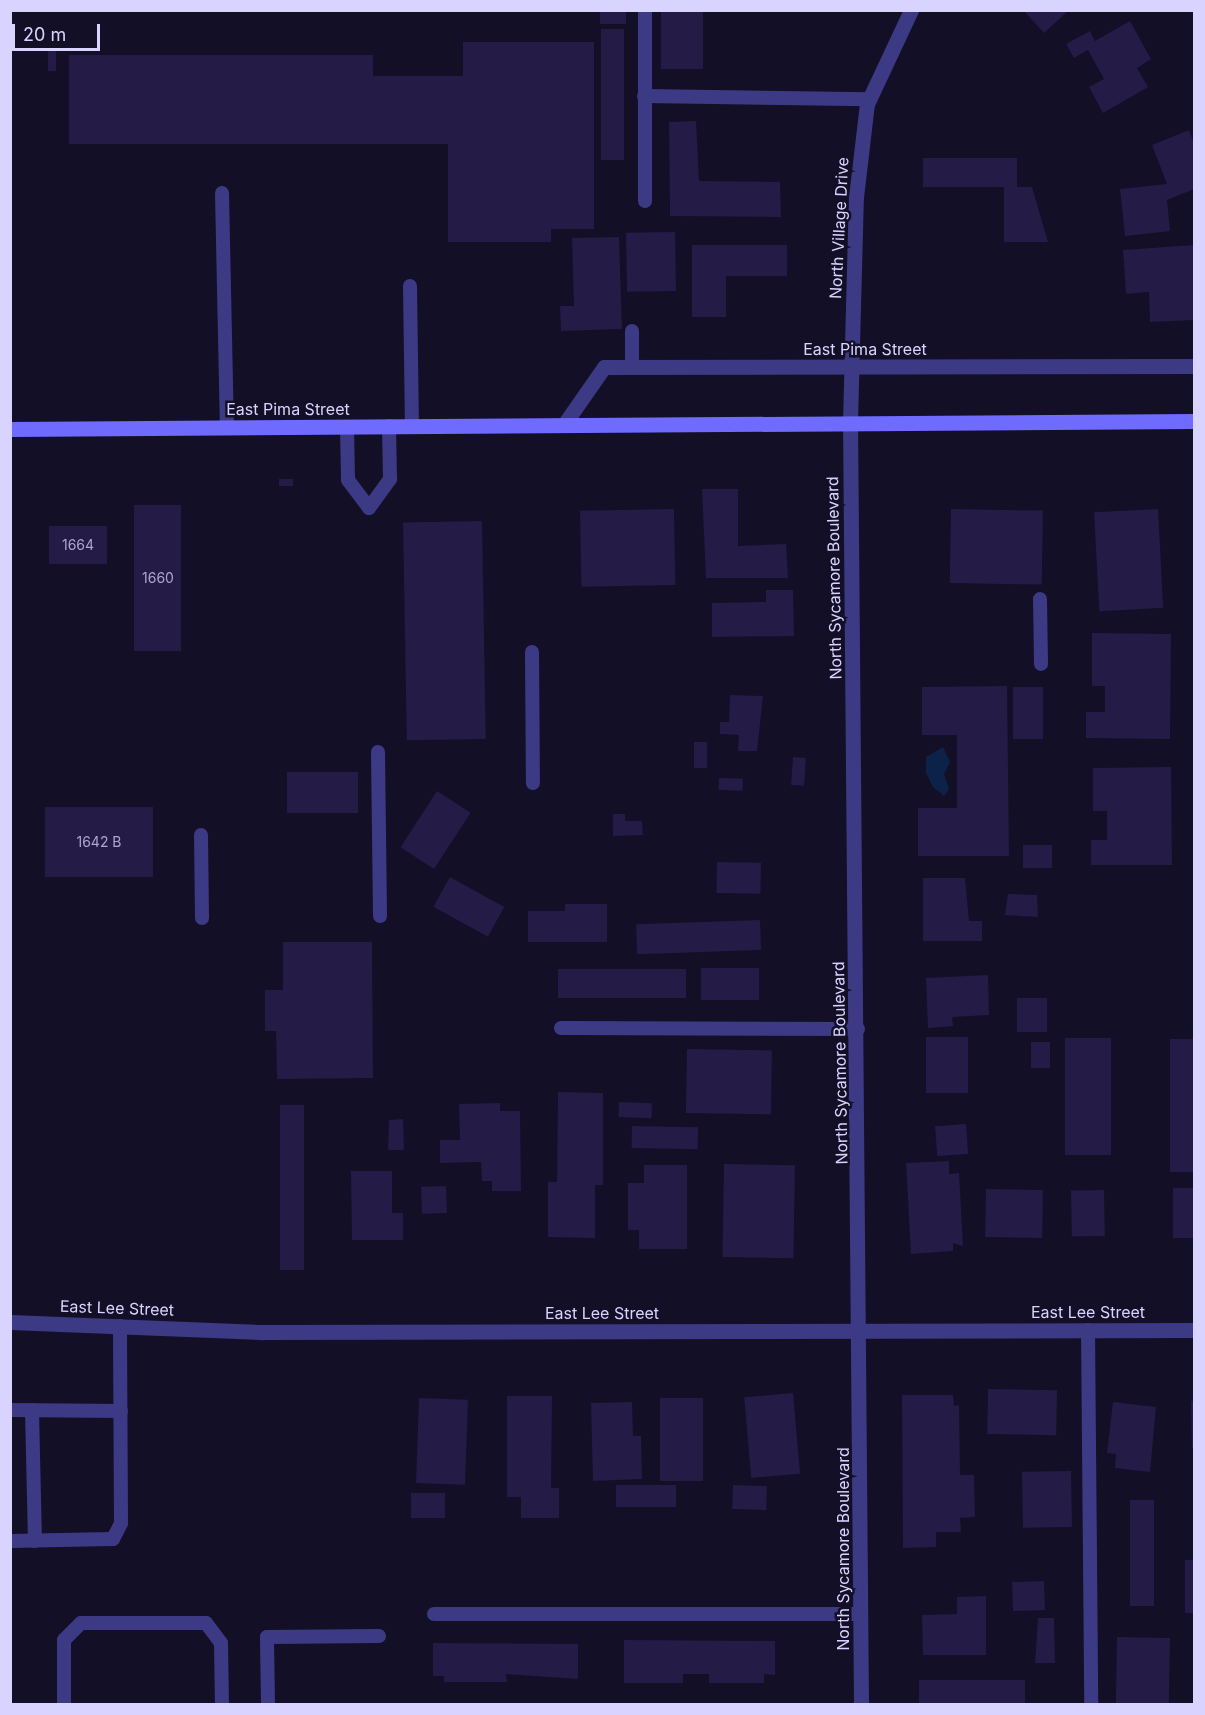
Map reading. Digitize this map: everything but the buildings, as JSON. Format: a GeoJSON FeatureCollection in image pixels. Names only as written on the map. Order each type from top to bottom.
{"type":"FeatureCollection","features":[{"type":"Feature","properties":{"kind":"street","name":"North Village Drive"},"geometry":{"type":"LineString","coordinates":[[850,422],[856,197],[870,99],[911,10]]}},
{"type":"Feature","properties":{"kind":"street","name":"East Pima Street"},"geometry":{"type":"LineString","coordinates":[[565,423],[604,367],[1194,366]]}},
{"type":"Feature","properties":{"kind":"street","name":"East Pima Street"},"geometry":{"type":"LineString","coordinates":[[10,429],[565,423],[1194,421]]}},
{"type":"Feature","properties":{"kind":"street","name":"North Sycamore Boulevard"},"geometry":{"type":"LineString","coordinates":[[850,422],[858,1029],[861,1704]]}},
{"type":"Feature","properties":{"kind":"street","name":"East Lee Street"},"geometry":{"type":"LineString","coordinates":[[10,1322],[263,1332],[1194,1330]]}},
{"type":"Feature","properties":{"kind":"lane"},"geometry":{"type":"LineString","coordinates":[[645,10],[645,201]]}},
{"type":"Feature","properties":{"kind":"lane"},"geometry":{"type":"LineString","coordinates":[[644,96],[870,99]]}},
{"type":"Feature","properties":{"kind":"lane"},"geometry":{"type":"LineString","coordinates":[[222,193],[227,428]]}},
{"type":"Feature","properties":{"kind":"lane"},"geometry":{"type":"LineString","coordinates":[[410,286],[412,426]]}},
{"type":"Feature","properties":{"kind":"lane"},"geometry":{"type":"LineString","coordinates":[[632,331],[632,367]]}},
{"type":"Feature","properties":{"kind":"lane"},"geometry":{"type":"LineString","coordinates":[[347,427],[348,480],[369,508],[390,479],[390,426]]}},
{"type":"Feature","properties":{"kind":"lane"},"geometry":{"type":"LineString","coordinates":[[1040,599],[1041,664]]}},
{"type":"Feature","properties":{"kind":"lane"},"geometry":{"type":"LineString","coordinates":[[532,652],[533,783]]}},
{"type":"Feature","properties":{"kind":"lane"},"geometry":{"type":"LineString","coordinates":[[378,752],[380,916]]}},
{"type":"Feature","properties":{"kind":"lane"},"geometry":{"type":"LineString","coordinates":[[201,835],[202,918]]}},
{"type":"Feature","properties":{"kind":"lane"},"geometry":{"type":"LineString","coordinates":[[561,1028],[858,1029]]}},
{"type":"Feature","properties":{"kind":"lane"},"geometry":{"type":"LineString","coordinates":[[10,1541],[113,1539],[122,1523],[120,1326]]}},
{"type":"Feature","properties":{"kind":"lane"},"geometry":{"type":"LineString","coordinates":[[1088,1330],[1091,1704]]}},
{"type":"Feature","properties":{"kind":"lane"},"geometry":{"type":"LineString","coordinates":[[10,1410],[121,1411]]}},
{"type":"Feature","properties":{"kind":"lane"},"geometry":{"type":"LineString","coordinates":[[32,1410],[35,1541]]}},
{"type":"Feature","properties":{"kind":"lane"},"geometry":{"type":"LineString","coordinates":[[434,1614],[861,1614]]}},
{"type":"Feature","properties":{"kind":"lane"},"geometry":{"type":"LineString","coordinates":[[64,1704],[64,1640],[81,1623],[206,1623],[221,1642],[222,1704]]}},
{"type":"Feature","properties":{"kind":"lane"},"geometry":{"type":"LineString","coordinates":[[268,1704],[267,1637],[380,1636]]}},
{"type":"Feature","properties":{"kind":"water"},"geometry":{"type":"Polygon","coordinates":[[[943,747],[950,762],[944,774],[949,789],[944,796],[933,787],[926,773],[926,757],[943,747]]]}}]}
